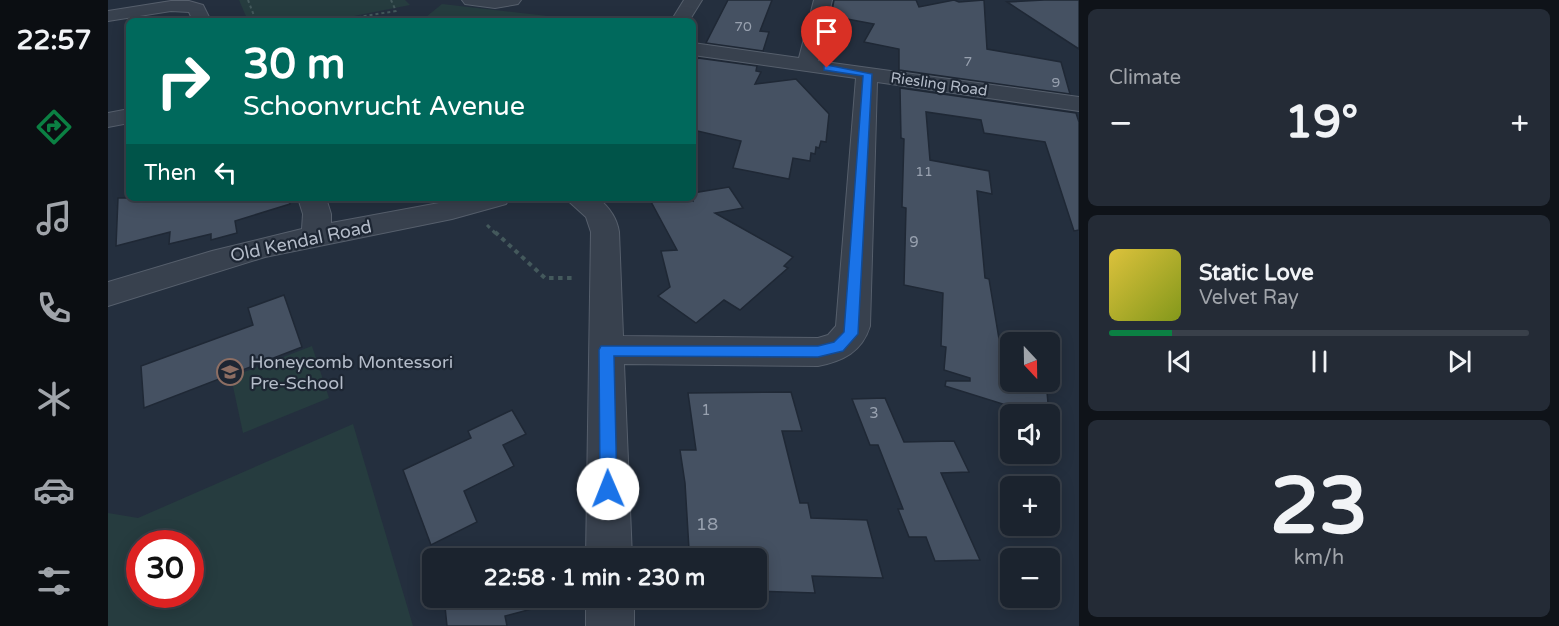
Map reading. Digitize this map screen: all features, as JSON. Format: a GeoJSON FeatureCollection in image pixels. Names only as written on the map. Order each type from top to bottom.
{"type":"FeatureCollection","features":[{"type":"Feature","properties":{"kind":"street"},"geometry":{"type":"LineString","coordinates":[[108,11],[109,0]]}},
{"type":"Feature","properties":{"kind":"street"},"geometry":{"type":"LineString","coordinates":[[471,0],[510,1]]}},
{"type":"Feature","properties":{"kind":"street"},"geometry":{"type":"LineString","coordinates":[[682,18],[693,0]]}},
{"type":"Feature","properties":{"kind":"street"},"geometry":{"type":"LineString","coordinates":[[807,65],[823,0]]}},
{"type":"Feature","properties":{"kind":"street"},"geometry":{"type":"LineString","coordinates":[[108,16],[184,6],[198,9],[201,18]]}},
{"type":"Feature","properties":{"kind":"street","name":"Riesling Road"},"geometry":{"type":"LineString","coordinates":[[696,48],[1079,104]]}},
{"type":"Feature","properties":{"kind":"street"},"geometry":{"type":"LineString","coordinates":[[607,350],[818,352],[838,347],[846,341],[853,326],[867,74]]}},
{"type":"Feature","properties":{"kind":"street"},"geometry":{"type":"LineString","coordinates":[[108,120],[126,117]]}},
{"type":"Feature","properties":{"kind":"street"},"geometry":{"type":"LineString","coordinates":[[313,201],[318,214],[316,235]]}},
{"type":"Feature","properties":{"kind":"street"},"geometry":{"type":"LineString","coordinates":[[584,201],[597,210],[604,224],[609,548]]}},
{"type":"Feature","properties":{"kind":"street","name":"Old Kendal Road"},"geometry":{"type":"LineString","coordinates":[[108,294],[218,260],[316,235],[421,218],[484,202]]}},
{"type":"Feature","properties":{"kind":"street"},"geometry":{"type":"LineString","coordinates":[[610,608],[610,626]]}},
{"type":"Feature","properties":{"kind":"path"},"geometry":{"type":"LineString","coordinates":[[248,0],[255,18]]}},
{"type":"Feature","properties":{"kind":"path"},"geometry":{"type":"LineString","coordinates":[[353,18],[396,11],[391,0]]}},
{"type":"Feature","properties":{"kind":"path"},"geometry":{"type":"LineString","coordinates":[[484,202],[493,232],[544,278],[606,277]]}},
{"type":"Feature","properties":{"kind":"green space"},"geometry":{"type":"Polygon","coordinates":[[[239,0],[405,0],[410,5],[344,18],[247,18],[239,0]]]}},
{"type":"Feature","properties":{"kind":"green space"},"geometry":{"type":"Polygon","coordinates":[[[442,4],[566,18],[425,18],[442,4]]]}},
{"type":"Feature","properties":{"kind":"green space"},"geometry":{"type":"Polygon","coordinates":[[[312,346],[329,398],[243,433],[231,377],[312,346]]]}},
{"type":"Feature","properties":{"kind":"green space"},"geometry":{"type":"Polygon","coordinates":[[[353,424],[413,626],[108,626],[108,513],[138,518],[353,424]]]}},
{"type":"Feature","properties":{"kind":"building"},"geometry":{"type":"Polygon","coordinates":[[[728,0],[772,0],[760,31],[769,32],[763,51],[706,43],[728,0]]]}},
{"type":"Feature","properties":{"kind":"building"},"geometry":{"type":"Polygon","coordinates":[[[834,0],[916,0],[919,7],[954,0],[959,2],[984,0],[987,49],[1061,62],[1070,94],[899,70],[899,49],[864,42],[874,24],[831,16],[834,0]]]}},
{"type":"Feature","properties":{"kind":"building"},"geometry":{"type":"Polygon","coordinates":[[[1079,0],[1079,49],[1007,2],[1079,0]]]}},
{"type":"Feature","properties":{"kind":"building"},"geometry":{"type":"Polygon","coordinates":[[[698,58],[757,66],[756,71],[761,72],[755,84],[796,79],[829,114],[826,142],[821,141],[819,148],[816,147],[815,154],[811,153],[810,161],[793,158],[789,179],[733,168],[741,141],[696,131],[696,62],[698,58]]]}},
{"type":"Feature","properties":{"kind":"building"},"geometry":{"type":"Polygon","coordinates":[[[900,88],[1076,113],[1079,122],[1079,230],[1074,231],[1045,142],[984,133],[981,120],[926,112],[930,160],[989,171],[992,194],[977,191],[985,278],[989,279],[1000,345],[1000,392],[1047,392],[1048,404],[1003,404],[945,386],[946,381],[970,381],[970,378],[944,370],[946,347],[941,346],[943,293],[904,285],[906,208],[902,207],[904,139],[901,138],[900,88]]]}},
{"type":"Feature","properties":{"kind":"building"},"geometry":{"type":"Polygon","coordinates":[[[729,187],[743,208],[715,213],[793,257],[784,266],[788,268],[740,310],[724,300],[696,323],[658,296],[670,287],[661,251],[677,250],[651,201],[696,201],[696,192],[729,187]]]}},
{"type":"Feature","properties":{"kind":"building"},"geometry":{"type":"Polygon","coordinates":[[[118,198],[126,198],[126,201],[290,201],[290,204],[235,221],[237,233],[211,240],[211,234],[169,244],[170,232],[116,246],[118,198]]]}},
{"type":"Feature","properties":{"kind":"building"},"geometry":{"type":"Polygon","coordinates":[[[284,295],[302,347],[144,408],[141,366],[253,325],[248,308],[284,295]]]}},
{"type":"Feature","properties":{"kind":"building"},"geometry":{"type":"Polygon","coordinates":[[[791,392],[802,431],[782,431],[800,503],[808,503],[811,518],[867,520],[883,578],[812,576],[815,593],[767,591],[767,548],[689,548],[685,483],[680,450],[696,450],[688,393],[791,392]]]}},
{"type":"Feature","properties":{"kind":"building"},"geometry":{"type":"Polygon","coordinates":[[[885,398],[904,442],[954,441],[969,472],[941,473],[980,560],[935,561],[926,537],[909,537],[898,509],[903,509],[878,445],[870,445],[852,399],[885,398]]]}},
{"type":"Feature","properties":{"kind":"building"},"geometry":{"type":"Polygon","coordinates":[[[512,410],[526,434],[503,445],[514,466],[464,491],[477,522],[431,545],[403,470],[471,438],[468,431],[512,410]]]}},
{"type":"Feature","properties":{"kind":"building"},"geometry":{"type":"Polygon","coordinates":[[[445,608],[535,608],[505,616],[507,626],[447,626],[445,608]]]}},
{"type":"Feature","properties":{"kind":"place","name":"Honeycomb Montessori Pre-School"},"geometry":{"type":"Point","coordinates":[230,372]}},
{"type":"Feature","properties":{"kind":"route"},"geometry":{"type":"LineString","coordinates":[[608,489],[607,350],[818,352],[838,347],[851,334],[867,74],[827,68]]}}]}
